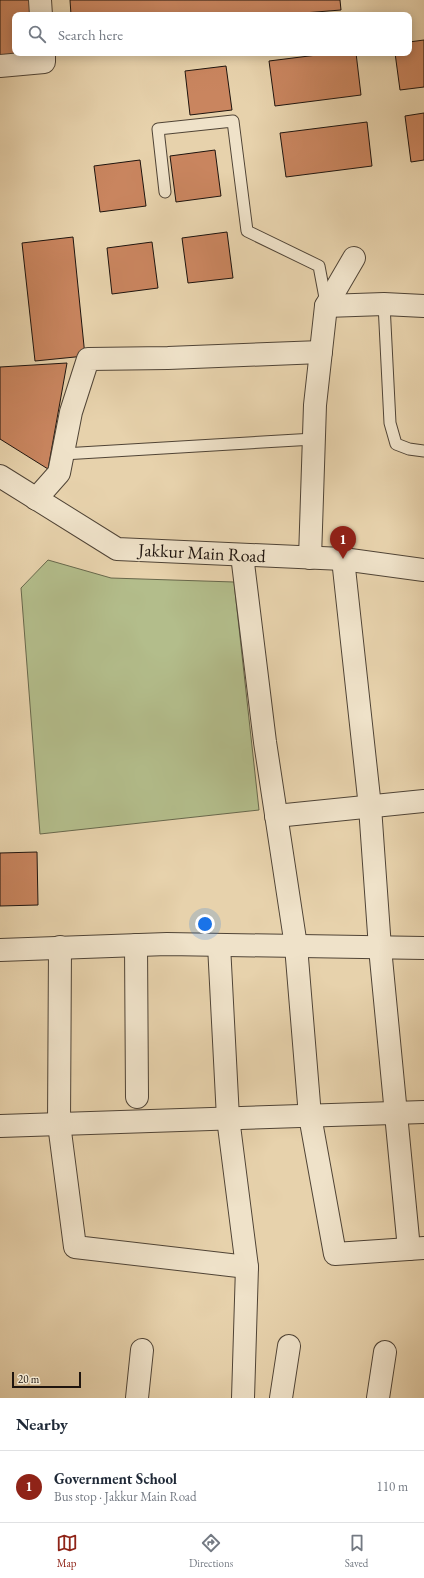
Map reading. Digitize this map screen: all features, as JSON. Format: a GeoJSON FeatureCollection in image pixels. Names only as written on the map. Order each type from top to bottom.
{"type":"FeatureCollection","features":[{"type":"Feature","properties":{"kind":"street"},"geometry":{"type":"LineString","coordinates":[[40,0],[41,12]]}},
{"type":"Feature","properties":{"kind":"street"},"geometry":{"type":"LineString","coordinates":[[0,66],[44,62],[44,56]]}},
{"type":"Feature","properties":{"kind":"street"},"geometry":{"type":"LineString","coordinates":[[310,558],[315,405],[326,306],[354,258]]}},
{"type":"Feature","properties":{"kind":"street"},"geometry":{"type":"LineString","coordinates":[[326,306],[384,304],[424,306]]}},
{"type":"Feature","properties":{"kind":"street"},"geometry":{"type":"LineString","coordinates":[[36,499],[59,473],[71,412],[88,359],[168,358],[321,352]]}},
{"type":"Feature","properties":{"kind":"street","name":"Jakkur Main Road"},"geometry":{"type":"LineString","coordinates":[[0,476],[117,549],[343,560],[424,570]]}},
{"type":"Feature","properties":{"kind":"street"},"geometry":{"type":"LineString","coordinates":[[242,555],[265,742],[296,946],[310,1116],[334,1254],[416,1249],[396,1113],[380,948],[370,807],[343,560]]}},
{"type":"Feature","properties":{"kind":"street"},"geometry":{"type":"LineString","coordinates":[[276,816],[424,801]]}},
{"type":"Feature","properties":{"kind":"street"},"geometry":{"type":"LineString","coordinates":[[0,950],[136,945],[424,948]]}},
{"type":"Feature","properties":{"kind":"street"},"geometry":{"type":"LineString","coordinates":[[136,945],[137,1097]]}},
{"type":"Feature","properties":{"kind":"street"},"geometry":{"type":"LineString","coordinates":[[219,945],[228,1118],[247,1267],[243,1398]]}},
{"type":"Feature","properties":{"kind":"street"},"geometry":{"type":"LineString","coordinates":[[60,947],[59,1124],[75,1247],[247,1267]]}},
{"type":"Feature","properties":{"kind":"street"},"geometry":{"type":"LineString","coordinates":[[0,1126],[424,1112]]}},
{"type":"Feature","properties":{"kind":"street"},"geometry":{"type":"LineString","coordinates":[[281,1398],[289,1346]]}},
{"type":"Feature","properties":{"kind":"street"},"geometry":{"type":"LineString","coordinates":[[137,1398],[142,1350]]}},
{"type":"Feature","properties":{"kind":"street"},"geometry":{"type":"LineString","coordinates":[[378,1398],[385,1352]]}},
{"type":"Feature","properties":{"kind":"lane"},"geometry":{"type":"LineString","coordinates":[[165,192],[158,129],[233,121],[247,231],[319,266],[326,306]]}},
{"type":"Feature","properties":{"kind":"lane"},"geometry":{"type":"LineString","coordinates":[[384,304],[390,423],[396,444],[410,450],[424,451]]}},
{"type":"Feature","properties":{"kind":"lane"},"geometry":{"type":"LineString","coordinates":[[62,454],[314,439]]}},
{"type":"Feature","properties":{"kind":"green space"},"geometry":{"type":"Polygon","coordinates":[[[48,560],[111,578],[234,582],[259,810],[40,834],[21,588],[48,560]]]}},
{"type":"Feature","properties":{"kind":"building"},"geometry":{"type":"Polygon","coordinates":[[[0,0],[36,0],[37,12],[12,12],[12,55],[0,56],[0,0]]]}},
{"type":"Feature","properties":{"kind":"building"},"geometry":{"type":"Polygon","coordinates":[[[70,0],[340,0],[341,10],[316,12],[71,12],[70,0]]]}},
{"type":"Feature","properties":{"kind":"building"},"geometry":{"type":"Polygon","coordinates":[[[424,40],[424,87],[400,90],[395,56],[412,56],[412,42],[424,40]]]}},
{"type":"Feature","properties":{"kind":"building"},"geometry":{"type":"Polygon","coordinates":[[[309,56],[356,56],[361,95],[275,106],[269,61],[309,56]]]}},
{"type":"Feature","properties":{"kind":"building"},"geometry":{"type":"Polygon","coordinates":[[[226,66],[232,110],[190,115],[185,71],[226,66]]]}},
{"type":"Feature","properties":{"kind":"building"},"geometry":{"type":"Polygon","coordinates":[[[424,113],[424,160],[411,162],[405,116],[424,113]]]}},
{"type":"Feature","properties":{"kind":"building"},"geometry":{"type":"Polygon","coordinates":[[[367,122],[372,166],[286,177],[280,133],[367,122]]]}},
{"type":"Feature","properties":{"kind":"building"},"geometry":{"type":"Polygon","coordinates":[[[215,150],[221,196],[176,202],[170,156],[215,150]]]}},
{"type":"Feature","properties":{"kind":"building"},"geometry":{"type":"Polygon","coordinates":[[[140,160],[146,206],[100,212],[94,166],[140,160]]]}},
{"type":"Feature","properties":{"kind":"building"},"geometry":{"type":"Polygon","coordinates":[[[227,232],[233,278],[188,283],[182,238],[227,232]]]}},
{"type":"Feature","properties":{"kind":"building"},"geometry":{"type":"Polygon","coordinates":[[[73,237],[85,356],[35,361],[22,243],[73,237]]]}},
{"type":"Feature","properties":{"kind":"building"},"geometry":{"type":"Polygon","coordinates":[[[152,242],[158,288],[112,294],[107,248],[152,242]]]}},
{"type":"Feature","properties":{"kind":"building"},"geometry":{"type":"Polygon","coordinates":[[[67,363],[48,469],[0,439],[0,367],[67,363]]]}},
{"type":"Feature","properties":{"kind":"building"},"geometry":{"type":"Polygon","coordinates":[[[37,852],[38,905],[0,906],[0,853],[37,852]]]}},
{"type":"Feature","properties":{"kind":"place","name":"Government School"},"geometry":{"type":"Point","coordinates":[343,559]}}]}
